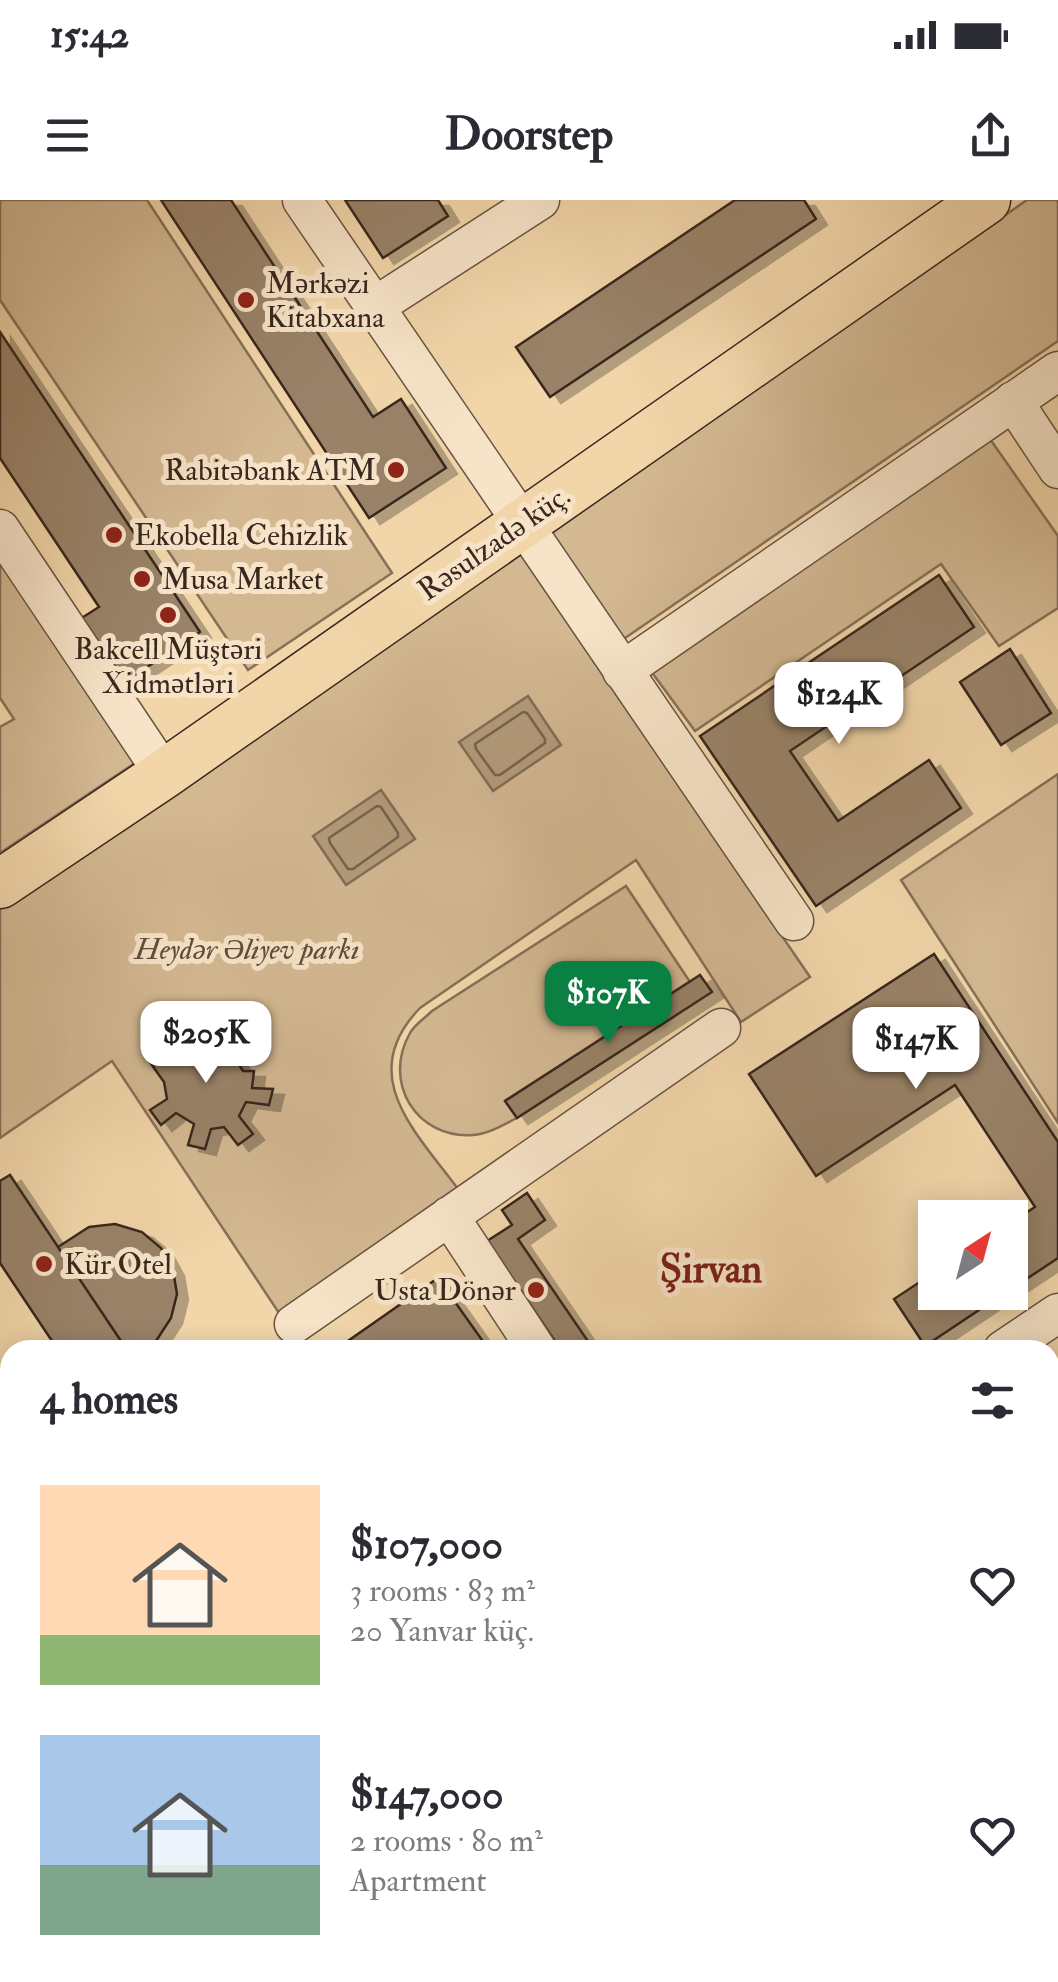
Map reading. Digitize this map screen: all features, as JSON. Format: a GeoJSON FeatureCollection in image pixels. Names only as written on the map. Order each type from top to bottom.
{"type":"FeatureCollection","features":[{"type":"Feature","properties":{"kind":"main road","name":"Rəsulzadə küç."},"geometry":{"type":"LineString","coordinates":[[0,884],[164,774],[986,200]]}},
{"type":"Feature","properties":{"kind":"street"},"geometry":{"type":"LineString","coordinates":[[302,200],[794,921]]}},
{"type":"Feature","properties":{"kind":"street"},"geometry":{"type":"LineString","coordinates":[[374,307],[540,200]]}},
{"type":"Feature","properties":{"kind":"street"},"geometry":{"type":"LineString","coordinates":[[622,671],[1058,370]]}},
{"type":"Feature","properties":{"kind":"street"},"geometry":{"type":"LineString","coordinates":[[1013,402],[1058,469]]}},
{"type":"Feature","properties":{"kind":"street"},"geometry":{"type":"LineString","coordinates":[[0,529],[164,774]]}},
{"type":"Feature","properties":{"kind":"street"},"geometry":{"type":"LineString","coordinates":[[294,1324],[721,1028]]}},
{"type":"Feature","properties":{"kind":"street"},"geometry":{"type":"LineString","coordinates":[[449,1216],[530,1340]]}},
{"type":"Feature","properties":{"kind":"street"},"geometry":{"type":"LineString","coordinates":[[1018,1340],[1058,1313]]}},
{"type":"Feature","properties":{"kind":"green space"},"geometry":{"type":"Polygon","coordinates":[[[0,200],[147,200],[392,573],[248,670],[0,300],[0,200]]]}},
{"type":"Feature","properties":{"kind":"green space","name":"Heydər Əliyev parkı"},"geometry":{"type":"Polygon","coordinates":[[[1027,200],[1058,200],[1058,341],[593,660],[810,977],[741,1022],[636,860],[420,1008],[401,1033],[392,1056],[392,1079],[410,1124],[458,1189],[279,1313],[112,1061],[0,1138],[0,908],[1027,200]]]}},
{"type":"Feature","properties":{"kind":"green space"},"geometry":{"type":"Polygon","coordinates":[[[990,439],[1058,536],[1058,608],[999,646],[941,564],[695,731],[648,667],[990,439]]]}},
{"type":"Feature","properties":{"kind":"green space"},"geometry":{"type":"Polygon","coordinates":[[[0,555],[138,761],[0,853],[0,727],[14,719],[0,698],[0,555]]]}},
{"type":"Feature","properties":{"kind":"green space"},"geometry":{"type":"Polygon","coordinates":[[[1058,774],[1058,1123],[901,880],[1058,774]]]}},
{"type":"Feature","properties":{"kind":"green space"},"geometry":{"type":"Polygon","coordinates":[[[626,886],[690,982],[506,1100],[517,1118],[473,1135],[435,1128],[421,1117],[410,1104],[400,1070],[402,1052],[414,1027],[432,1011],[626,886]]]}},
{"type":"Feature","properties":{"kind":"water"},"geometry":{"type":"Polygon","coordinates":[[[528,696],[561,745],[493,791],[459,742],[528,696]]]}},
{"type":"Feature","properties":{"kind":"water"},"geometry":{"type":"Polygon","coordinates":[[[381,790],[415,839],[346,885],[313,836],[381,790]]]}},
{"type":"Feature","properties":{"kind":"building"},"geometry":{"type":"Polygon","coordinates":[[[161,200],[231,200],[373,417],[401,399],[446,468],[369,518],[161,200]]]}},
{"type":"Feature","properties":{"kind":"building"},"geometry":{"type":"Polygon","coordinates":[[[345,200],[438,200],[448,216],[383,258],[345,200]]]}},
{"type":"Feature","properties":{"kind":"building"},"geometry":{"type":"Polygon","coordinates":[[[735,200],[804,200],[816,219],[550,397],[516,347],[735,200]]]}},
{"type":"Feature","properties":{"kind":"building"},"geometry":{"type":"Polygon","coordinates":[[[0,332],[200,632],[123,683],[80,619],[99,607],[0,458],[0,332]]]}},
{"type":"Feature","properties":{"kind":"building"},"geometry":{"type":"Polygon","coordinates":[[[939,575],[974,627],[790,751],[838,821],[929,760],[961,808],[816,906],[700,736],[939,575]]]}},
{"type":"Feature","properties":{"kind":"building"},"geometry":{"type":"Polygon","coordinates":[[[1010,649],[1051,713],[1001,745],[960,682],[1010,649]]]}},
{"type":"Feature","properties":{"kind":"building"},"geometry":{"type":"Polygon","coordinates":[[[934,954],[1058,1142],[1058,1258],[1028,1278],[1028,1211],[1035,1207],[955,1085],[816,1176],[749,1074],[934,954]]]}},
{"type":"Feature","properties":{"kind":"building"},"geometry":{"type":"Polygon","coordinates":[[[700,975],[712,992],[517,1118],[505,1101],[700,975]]]}},
{"type":"Feature","properties":{"kind":"building"},"geometry":{"type":"Polygon","coordinates":[[[214,1022],[235,1028],[229,1048],[243,1071],[254,1071],[252,1088],[273,1089],[269,1105],[246,1102],[239,1116],[253,1134],[238,1145],[224,1127],[211,1129],[205,1149],[188,1145],[194,1124],[176,1113],[161,1125],[150,1110],[167,1099],[164,1082],[147,1058],[186,1032],[194,1045],[208,1042],[214,1022]]]}},
{"type":"Feature","properties":{"kind":"building"},"geometry":{"type":"Polygon","coordinates":[[[10,1175],[120,1340],[51,1340],[0,1263],[0,1181],[10,1175]]]}},
{"type":"Feature","properties":{"kind":"building"},"geometry":{"type":"Polygon","coordinates":[[[527,1193],[545,1220],[518,1239],[587,1340],[554,1340],[487,1241],[512,1225],[502,1210],[527,1193]]]}},
{"type":"Feature","properties":{"kind":"building"},"geometry":{"type":"Polygon","coordinates":[[[115,1224],[142,1232],[161,1248],[173,1270],[177,1294],[171,1318],[157,1340],[120,1340],[58,1247],[89,1227],[115,1224]]]}},
{"type":"Feature","properties":{"kind":"building"},"geometry":{"type":"Polygon","coordinates":[[[438,1278],[482,1340],[349,1340],[438,1278]]]}},
{"type":"Feature","properties":{"kind":"building"},"geometry":{"type":"Polygon","coordinates":[[[918,1283],[918,1310],[979,1310],[934,1340],[921,1340],[894,1299],[918,1283]]]}},
{"type":"Feature","properties":{"kind":"place","name":"Mərkəzi Kitabxana"},"geometry":{"type":"Point","coordinates":[246,300]}},
{"type":"Feature","properties":{"kind":"place","name":"Rabitəbank ATM"},"geometry":{"type":"Point","coordinates":[396,470]}},
{"type":"Feature","properties":{"kind":"place","name":"Ekobella Cehizlik"},"geometry":{"type":"Point","coordinates":[114,535]}},
{"type":"Feature","properties":{"kind":"place","name":"Musa Market"},"geometry":{"type":"Point","coordinates":[142,579]}},
{"type":"Feature","properties":{"kind":"place","name":"Bakcell Müştəri Xidmətləri"},"geometry":{"type":"Point","coordinates":[168,615]}},
{"type":"Feature","properties":{"kind":"place","name":"Kür Otel"},"geometry":{"type":"Point","coordinates":[44,1264]}},
{"type":"Feature","properties":{"kind":"place","name":"Usta Dönər"},"geometry":{"type":"Point","coordinates":[536,1290]}},
{"type":"Feature","properties":{"kind":"district","name":"Şirvan"},"geometry":{"type":"Point","coordinates":[711,1269]}}]}
